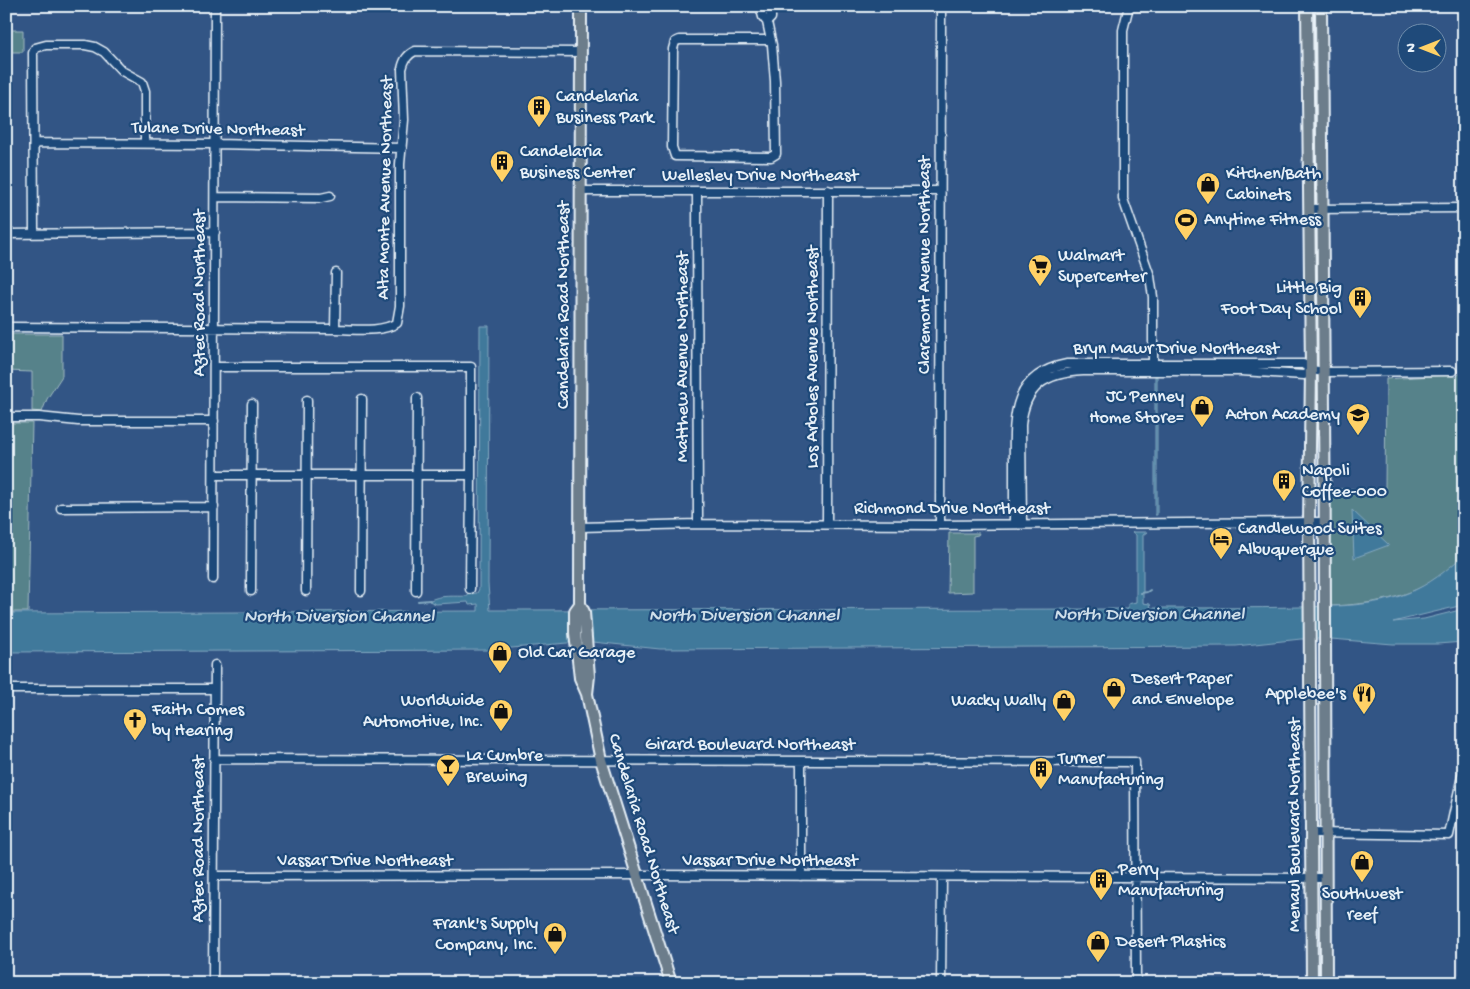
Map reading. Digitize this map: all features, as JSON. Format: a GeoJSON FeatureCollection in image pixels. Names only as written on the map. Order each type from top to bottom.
{"type":"FeatureCollection","features":[{"type":"Feature","properties":{"kind":"main road","name":"Candelaria Road Northeast"},"geometry":{"type":"LineString","coordinates":[[581,6],[580,604],[584,612],[582,652],[589,676],[587,694],[602,760],[671,983]]}},
{"type":"Feature","properties":{"kind":"main road","name":"Menaul Boulevard Northeast"},"geometry":{"type":"LineString","coordinates":[[1307,6],[1311,370],[1309,522],[1312,983]]}},
{"type":"Feature","properties":{"kind":"main road","name":"Menaul Boulevard Northeast"},"geometry":{"type":"LineString","coordinates":[[1321,6],[1325,372],[1326,983]]}},
{"type":"Feature","properties":{"kind":"street","name":"Aztec Road Northeast"},"geometry":{"type":"LineString","coordinates":[[214,579],[215,6]]}},
{"type":"Feature","properties":{"kind":"street"},"geometry":{"type":"LineString","coordinates":[[760,6],[763,17],[767,22],[772,45],[775,81],[776,154],[771,157],[675,156],[672,153],[673,49],[675,42],[679,40],[770,40]]}},
{"type":"Feature","properties":{"kind":"street"},"geometry":{"type":"LineString","coordinates":[[767,22],[771,18],[771,6]]}},
{"type":"Feature","properties":{"kind":"street","name":"Claremont Avenue Northeast"},"geometry":{"type":"LineString","coordinates":[[940,525],[941,6]]}},
{"type":"Feature","properties":{"kind":"street"},"geometry":{"type":"LineString","coordinates":[[1128,6],[1122,30],[1123,199],[1150,276],[1153,297],[1153,367]]}},
{"type":"Feature","properties":{"kind":"street"},"geometry":{"type":"LineString","coordinates":[[34,233],[33,53],[35,48],[46,45],[85,45],[95,47],[104,52],[122,71],[142,82],[145,91],[145,143]]}},
{"type":"Feature","properties":{"kind":"street","name":"Alta Monte Avenue Northeast"},"geometry":{"type":"LineString","coordinates":[[335,329],[382,329],[397,323],[400,306],[400,164],[404,120],[402,69],[408,55],[415,51],[581,52]]}},
{"type":"Feature","properties":{"kind":"street","name":"Tulane Drive Northeast"},"geometry":{"type":"LineString","coordinates":[[34,143],[145,143],[402,148]]}},
{"type":"Feature","properties":{"kind":"street","name":"Los Arboles Avenue Northeast"},"geometry":{"type":"LineString","coordinates":[[827,524],[828,190]]}},
{"type":"Feature","properties":{"kind":"street","name":"Wellesley Drive Northeast"},"geometry":{"type":"LineString","coordinates":[[580,191],[940,191]]}},
{"type":"Feature","properties":{"kind":"street","name":"Matthew Avenue Northeast"},"geometry":{"type":"LineString","coordinates":[[697,191],[698,524]]}},
{"type":"Feature","properties":{"kind":"street"},"geometry":{"type":"LineString","coordinates":[[215,197],[321,198],[330,196]]}},
{"type":"Feature","properties":{"kind":"street"},"geometry":{"type":"LineString","coordinates":[[1309,209],[1464,208]]}},
{"type":"Feature","properties":{"kind":"street"},"geometry":{"type":"LineString","coordinates":[[6,234],[215,232]]}},
{"type":"Feature","properties":{"kind":"street"},"geometry":{"type":"LineString","coordinates":[[6,327],[335,329],[336,273]]}},
{"type":"Feature","properties":{"kind":"street","name":"Bryn Mawr Drive Northeast"},"geometry":{"type":"LineString","coordinates":[[1018,524],[1023,410],[1030,393],[1042,376],[1067,372],[1153,367],[1303,364],[1311,370],[1325,372],[1452,371]]}},
{"type":"Feature","properties":{"kind":"street"},"geometry":{"type":"LineString","coordinates":[[215,367],[471,367],[470,589]]}},
{"type":"Feature","properties":{"kind":"street"},"geometry":{"type":"LineString","coordinates":[[416,591],[417,398]]}},
{"type":"Feature","properties":{"kind":"street"},"geometry":{"type":"LineString","coordinates":[[361,592],[362,399]]}},
{"type":"Feature","properties":{"kind":"street"},"geometry":{"type":"LineString","coordinates":[[306,591],[307,400]]}},
{"type":"Feature","properties":{"kind":"street"},"geometry":{"type":"LineString","coordinates":[[251,591],[252,404]]}},
{"type":"Feature","properties":{"kind":"street"},"geometry":{"type":"LineString","coordinates":[[6,417],[39,417],[78,421],[214,421]]}},
{"type":"Feature","properties":{"kind":"street"},"geometry":{"type":"LineString","coordinates":[[214,475],[471,475]]}},
{"type":"Feature","properties":{"kind":"street"},"geometry":{"type":"LineString","coordinates":[[61,508],[214,508]]}},
{"type":"Feature","properties":{"kind":"street","name":"Richmond Drive Northeast"},"geometry":{"type":"LineString","coordinates":[[580,527],[698,524],[940,525],[1324,522]]}},
{"type":"Feature","properties":{"kind":"street","name":"Aztec Road Northeast"},"geometry":{"type":"LineString","coordinates":[[213,983],[215,665]]}},
{"type":"Feature","properties":{"kind":"street"},"geometry":{"type":"LineString","coordinates":[[6,689],[214,689]]}},
{"type":"Feature","properties":{"kind":"street","name":"Girard Boulevard Northeast"},"geometry":{"type":"LineString","coordinates":[[214,759],[1135,762],[1136,877]]}},
{"type":"Feature","properties":{"kind":"street"},"geometry":{"type":"LineString","coordinates":[[801,761],[801,876]]}},
{"type":"Feature","properties":{"kind":"street"},"geometry":{"type":"LineString","coordinates":[[1311,833],[1449,835],[1464,767]]}},
{"type":"Feature","properties":{"kind":"street","name":"Vassar Drive Northeast"},"geometry":{"type":"LineString","coordinates":[[214,876],[1326,878]]}},
{"type":"Feature","properties":{"kind":"street"},"geometry":{"type":"LineString","coordinates":[[1136,877],[1136,983]]}},
{"type":"Feature","properties":{"kind":"street"},"geometry":{"type":"LineString","coordinates":[[941,983],[942,878]]}},
{"type":"Feature","properties":{"kind":"green space"},"geometry":{"type":"Polygon","coordinates":[[[6,30],[23,30],[23,52],[6,52],[6,30]]]}},
{"type":"Feature","properties":{"kind":"green space"},"geometry":{"type":"Polygon","coordinates":[[[6,334],[62,334],[62,376],[47,399],[42,412],[32,411],[32,372],[6,371],[6,334]]]}},
{"type":"Feature","properties":{"kind":"green space"},"geometry":{"type":"Polygon","coordinates":[[[1464,373],[1464,555],[1447,571],[1418,589],[1375,602],[1331,606],[1330,489],[1385,489],[1386,379],[1448,375],[1455,377],[1464,373]]]}},
{"type":"Feature","properties":{"kind":"green space"},"geometry":{"type":"Polygon","coordinates":[[[6,423],[32,423],[28,612],[6,612],[6,423]]]}},
{"type":"Feature","properties":{"kind":"green space"},"geometry":{"type":"Polygon","coordinates":[[[949,533],[979,533],[973,536],[973,592],[948,593],[949,533]]]}},
{"type":"Feature","properties":{"kind":"water","name":"North Diversion Channel"},"geometry":{"type":"Polygon","coordinates":[[[480,326],[489,326],[488,584],[490,610],[1128,609],[1128,604],[1136,602],[1136,535],[1132,532],[1147,532],[1143,535],[1143,603],[1150,604],[1151,608],[1341,606],[1381,601],[1416,590],[1438,577],[1464,555],[1464,602],[1459,606],[1393,622],[1424,619],[1464,609],[1464,642],[1393,644],[1331,639],[1301,639],[1236,646],[660,649],[593,642],[489,650],[6,652],[6,613],[478,611],[478,604],[469,605],[468,602],[436,604],[429,601],[443,597],[468,596],[468,594],[477,593],[479,589],[480,326]]]}},
{"type":"Feature","properties":{"kind":"water"},"geometry":{"type":"Polygon","coordinates":[[[1155,376],[1157,376],[1157,515],[1155,515],[1155,376]]]}},
{"type":"Feature","properties":{"kind":"water"},"geometry":{"type":"Polygon","coordinates":[[[1352,510],[1389,545],[1354,558],[1352,510]]]}},
{"type":"Feature","properties":{"kind":"waterway"},"geometry":{"type":"LineString","coordinates":[[1141,593],[1150,590]]}},
{"type":"Feature","properties":{"kind":"waterway","name":"North Diversion Channel"},"geometry":{"type":"LineString","coordinates":[[418,601],[430,600]]}},
{"type":"Feature","properties":{"kind":"place","name":"Candelaria Business Park"},"geometry":{"type":"Point","coordinates":[539,128]}},
{"type":"Feature","properties":{"kind":"place","name":"Candelaria Business Center"},"geometry":{"type":"Point","coordinates":[502,183]}},
{"type":"Feature","properties":{"kind":"place","name":"Kitchen/Bath Cabinets"},"geometry":{"type":"Point","coordinates":[1208,205]}},
{"type":"Feature","properties":{"kind":"place","name":"Anytime Fitness"},"geometry":{"type":"Point","coordinates":[1186,241]}},
{"type":"Feature","properties":{"kind":"place","name":"Walmart Supercenter"},"geometry":{"type":"Point","coordinates":[1040,287]}},
{"type":"Feature","properties":{"kind":"place","name":"Little Big Foot Day School"},"geometry":{"type":"Point","coordinates":[1360,319]}},
{"type":"Feature","properties":{"kind":"place","name":"JC Penney Home Store="},"geometry":{"type":"Point","coordinates":[1202,428]}},
{"type":"Feature","properties":{"kind":"place","name":"Acton Academy"},"geometry":{"type":"Point","coordinates":[1358,436]}},
{"type":"Feature","properties":{"kind":"place","name":"Napoli Coffee-000"},"geometry":{"type":"Point","coordinates":[1284,502]}},
{"type":"Feature","properties":{"kind":"place","name":"Candlewood Suites Albuquerque"},"geometry":{"type":"Point","coordinates":[1221,560]}},
{"type":"Feature","properties":{"kind":"place","name":"Old Car Garage"},"geometry":{"type":"Point","coordinates":[500,674]}},
{"type":"Feature","properties":{"kind":"place","name":"Desert Paper and Envelope"},"geometry":{"type":"Point","coordinates":[1114,710]}},
{"type":"Feature","properties":{"kind":"place","name":"Applebee's"},"geometry":{"type":"Point","coordinates":[1364,715]}},
{"type":"Feature","properties":{"kind":"place","name":"Wacky Wally"},"geometry":{"type":"Point","coordinates":[1064,722]}},
{"type":"Feature","properties":{"kind":"place","name":"Worldwide Automotive, Inc."},"geometry":{"type":"Point","coordinates":[501,732]}},
{"type":"Feature","properties":{"kind":"place","name":"Faith Comes by Hearing"},"geometry":{"type":"Point","coordinates":[135,741]}},
{"type":"Feature","properties":{"kind":"place","name":"La Cumbre Brewing"},"geometry":{"type":"Point","coordinates":[448,787]}},
{"type":"Feature","properties":{"kind":"place","name":"Turner Manufacturing"},"geometry":{"type":"Point","coordinates":[1041,790]}},
{"type":"Feature","properties":{"kind":"place","name":"Southwest reef"},"geometry":{"type":"Point","coordinates":[1362,883]}},
{"type":"Feature","properties":{"kind":"place","name":"Perry Manufacturing"},"geometry":{"type":"Point","coordinates":[1101,901]}},
{"type":"Feature","properties":{"kind":"place","name":"Frank's Supply Company, Inc."},"geometry":{"type":"Point","coordinates":[555,955]}},
{"type":"Feature","properties":{"kind":"place","name":"Desert Plastics"},"geometry":{"type":"Point","coordinates":[1098,963]}}]}
